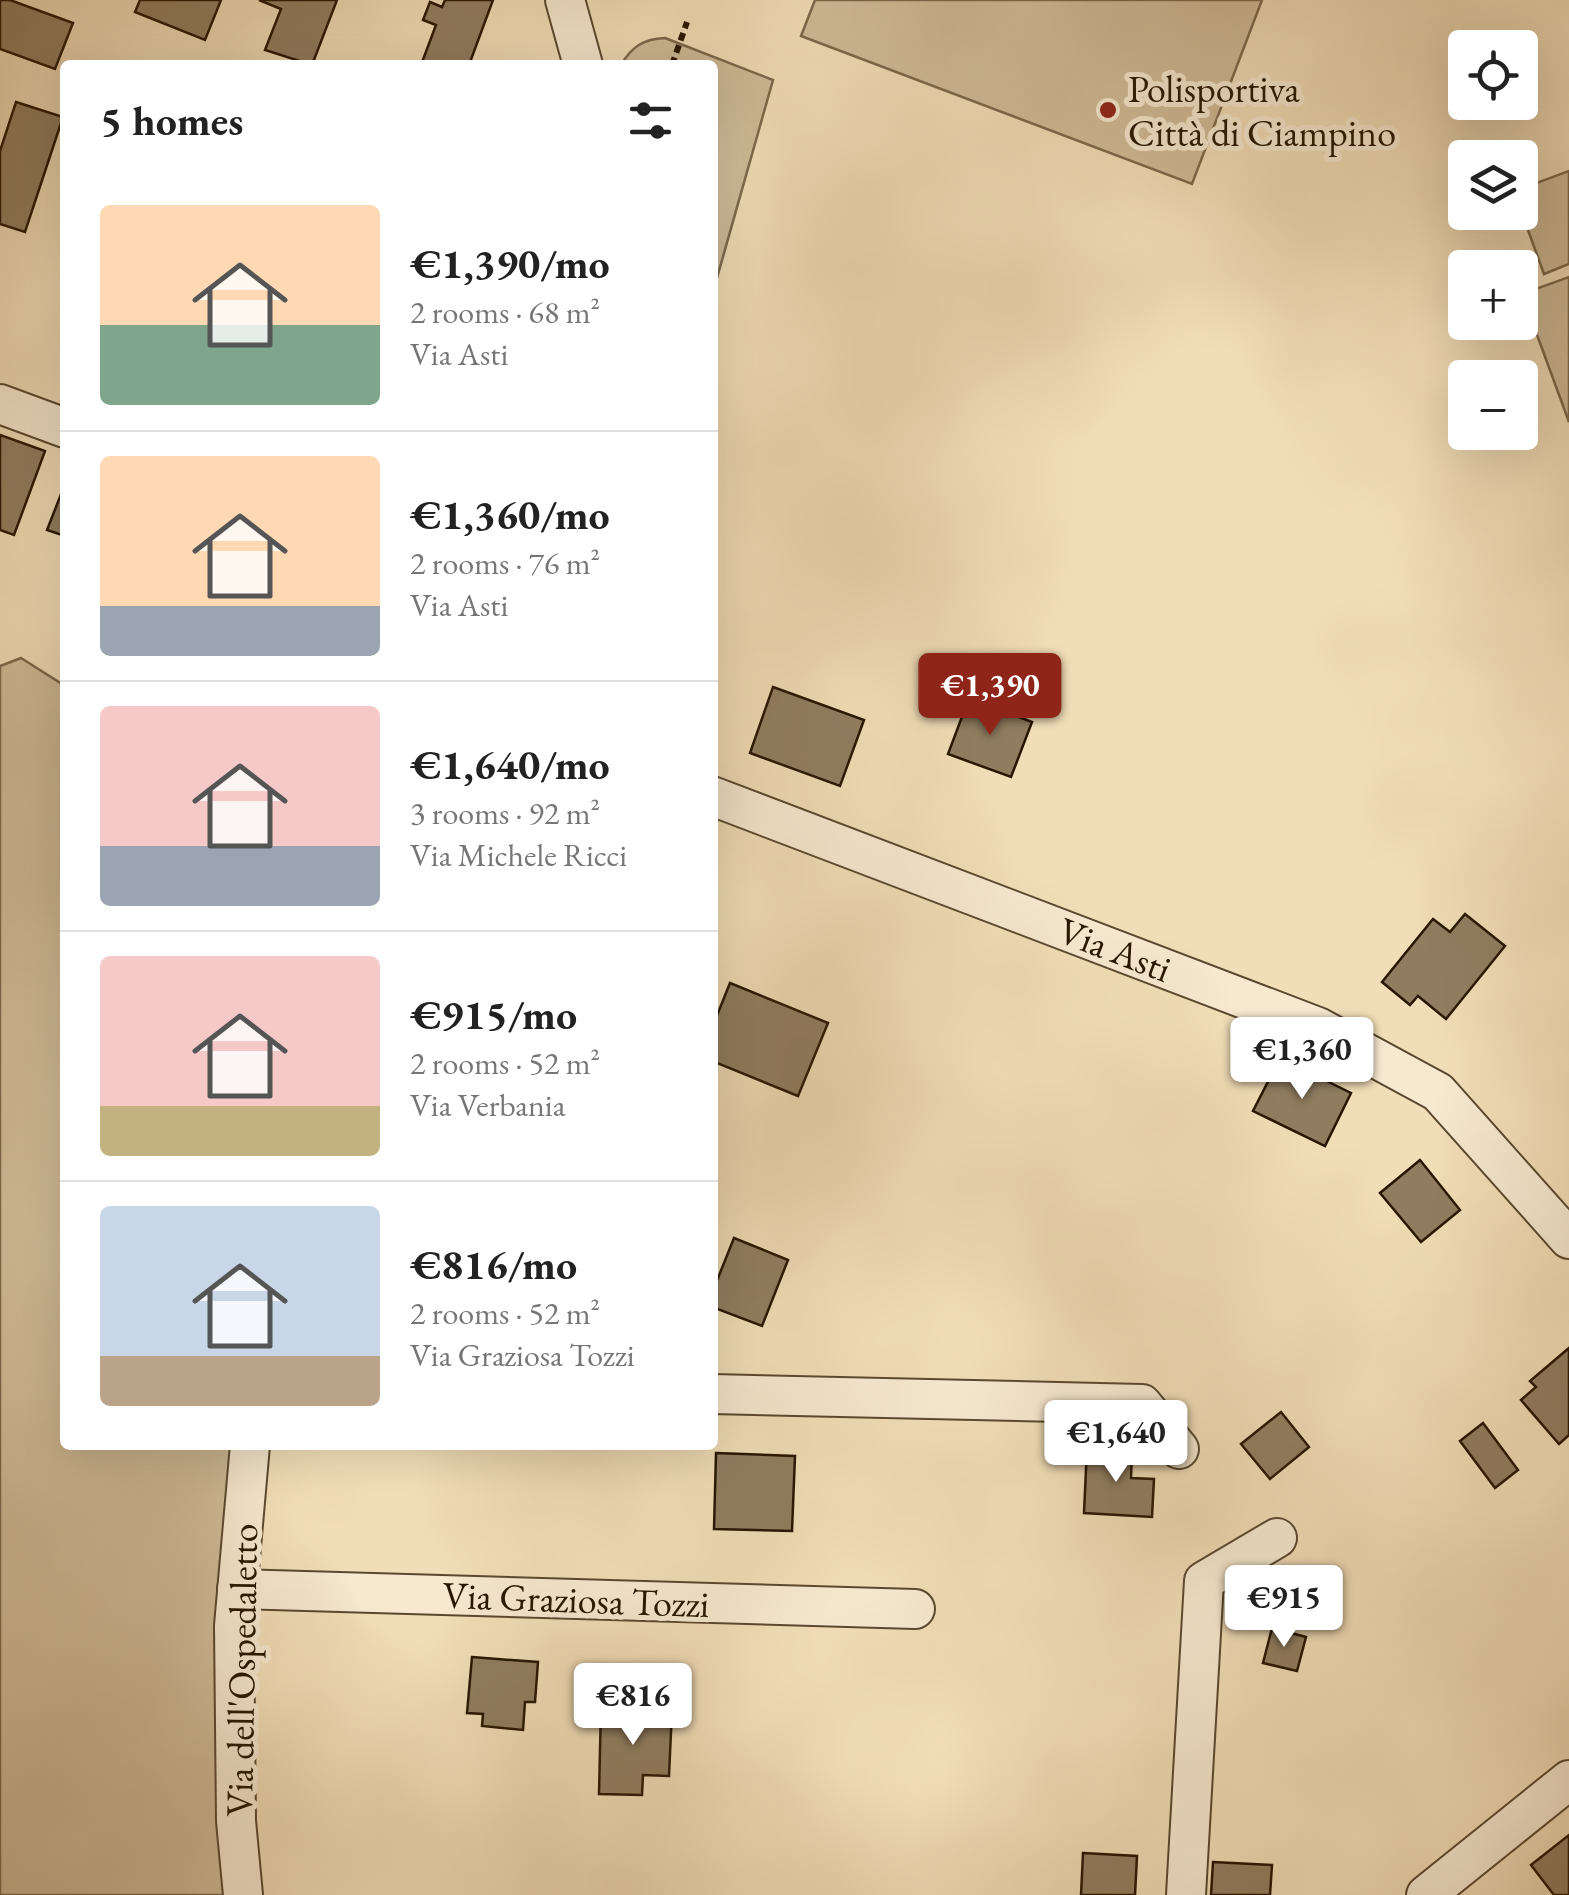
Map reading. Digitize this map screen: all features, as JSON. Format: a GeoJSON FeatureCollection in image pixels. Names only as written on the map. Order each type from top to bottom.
{"type":"FeatureCollection","features":[{"type":"Feature","properties":{"kind":"street"},"geometry":{"type":"LineString","coordinates":[[564,0],[582,60]]}},
{"type":"Feature","properties":{"kind":"street"},"geometry":{"type":"LineString","coordinates":[[0,404],[60,426]]}},
{"type":"Feature","properties":{"kind":"street","name":"Via Asti"},"geometry":{"type":"LineString","coordinates":[[718,798],[1318,1027],[1438,1092],[1569,1239]]}},
{"type":"Feature","properties":{"kind":"street"},"geometry":{"type":"LineString","coordinates":[[718,1394],[1142,1404],[1179,1448]]}},
{"type":"Feature","properties":{"kind":"street","name":"Via dell'Ospedaletto"},"geometry":{"type":"LineString","coordinates":[[243,1895],[236,1821],[234,1626],[250,1450]]}},
{"type":"Feature","properties":{"kind":"street"},"geometry":{"type":"LineString","coordinates":[[1186,1895],[1204,1581],[1277,1538]]}},
{"type":"Feature","properties":{"kind":"street","name":"Via Graziosa Tozzi"},"geometry":{"type":"LineString","coordinates":[[237,1588],[915,1609]]}},
{"type":"Feature","properties":{"kind":"street"},"geometry":{"type":"LineString","coordinates":[[1426,1895],[1569,1780]]}},
{"type":"Feature","properties":{"kind":"path"},"geometry":{"type":"LineString","coordinates":[[674,60],[688,22]]}},
{"type":"Feature","properties":{"kind":"shaded area","name":"Polisportiva Città di Ciampino"},"geometry":{"type":"Polygon","coordinates":[[[815,0],[1262,0],[1192,184],[801,36],[815,0]]]}},
{"type":"Feature","properties":{"kind":"shaded area"},"geometry":{"type":"Polygon","coordinates":[[[665,38],[773,80],[718,274],[718,60],[625,60],[639,45],[665,38]]]}},
{"type":"Feature","properties":{"kind":"shaded area"},"geometry":{"type":"Polygon","coordinates":[[[1569,171],[1569,264],[1544,274],[1528,230],[1538,230],[1538,182],[1569,171]]]}},
{"type":"Feature","properties":{"kind":"shaded area"},"geometry":{"type":"Polygon","coordinates":[[[1569,277],[1569,422],[1538,338],[1538,288],[1569,277]]]}},
{"type":"Feature","properties":{"kind":"shaded area"},"geometry":{"type":"Polygon","coordinates":[[[21,658],[60,683],[60,1450],[250,1450],[243,1895],[0,1895],[0,666],[21,658]]]}},
{"type":"Feature","properties":{"kind":"building"},"geometry":{"type":"Polygon","coordinates":[[[0,0],[10,0],[73,23],[55,69],[0,49],[0,0]]]}},
{"type":"Feature","properties":{"kind":"building"},"geometry":{"type":"Polygon","coordinates":[[[140,0],[221,0],[205,40],[135,12],[140,0]]]}},
{"type":"Feature","properties":{"kind":"building"},"geometry":{"type":"Polygon","coordinates":[[[259,0],[337,0],[314,60],[296,60],[265,50],[281,9],[259,0]]]}},
{"type":"Feature","properties":{"kind":"building"},"geometry":{"type":"Polygon","coordinates":[[[445,0],[493,0],[471,60],[423,60],[436,25],[423,20],[430,2],[442,7],[445,0]]]}},
{"type":"Feature","properties":{"kind":"building"},"geometry":{"type":"Polygon","coordinates":[[[16,102],[60,116],[25,232],[0,224],[0,151],[16,102]]]}},
{"type":"Feature","properties":{"kind":"building"},"geometry":{"type":"Polygon","coordinates":[[[0,435],[45,451],[14,535],[0,530],[0,435]]]}},
{"type":"Feature","properties":{"kind":"building"},"geometry":{"type":"Polygon","coordinates":[[[60,497],[60,534],[47,530],[60,497]]]}},
{"type":"Feature","properties":{"kind":"building"},"geometry":{"type":"Polygon","coordinates":[[[773,687],[864,720],[840,786],[750,753],[773,687]]]}},
{"type":"Feature","properties":{"kind":"building"},"geometry":{"type":"Polygon","coordinates":[[[969,698],[1032,722],[1011,777],[948,754],[969,698]]]}},
{"type":"Feature","properties":{"kind":"building"},"geometry":{"type":"Polygon","coordinates":[[[1465,914],[1505,946],[1446,1019],[1418,996],[1410,1005],[1382,982],[1433,919],[1450,932],[1465,914]]]}},
{"type":"Feature","properties":{"kind":"building"},"geometry":{"type":"Polygon","coordinates":[[[730,983],[828,1023],[798,1096],[718,1063],[718,1013],[730,983]]]}},
{"type":"Feature","properties":{"kind":"building"},"geometry":{"type":"Polygon","coordinates":[[[1280,1058],[1351,1093],[1325,1146],[1253,1111],[1280,1058]]]}},
{"type":"Feature","properties":{"kind":"building"},"geometry":{"type":"Polygon","coordinates":[[[1420,1160],[1460,1210],[1421,1242],[1380,1193],[1420,1160]]]}},
{"type":"Feature","properties":{"kind":"building"},"geometry":{"type":"Polygon","coordinates":[[[734,1238],[788,1260],[762,1326],[718,1309],[718,1278],[734,1238]]]}},
{"type":"Feature","properties":{"kind":"building"},"geometry":{"type":"Polygon","coordinates":[[[1569,1348],[1569,1435],[1559,1444],[1521,1400],[1536,1387],[1530,1381],[1569,1348]]]}},
{"type":"Feature","properties":{"kind":"building"},"geometry":{"type":"Polygon","coordinates":[[[1281,1412],[1309,1447],[1270,1479],[1241,1444],[1281,1412]]]}},
{"type":"Feature","properties":{"kind":"building"},"geometry":{"type":"Polygon","coordinates":[[[1483,1423],[1518,1470],[1495,1488],[1460,1441],[1483,1423]]]}},
{"type":"Feature","properties":{"kind":"building"},"geometry":{"type":"Polygon","coordinates":[[[1087,1447],[1132,1450],[1131,1478],[1154,1479],[1152,1517],[1084,1513],[1087,1447]]]}},
{"type":"Feature","properties":{"kind":"building"},"geometry":{"type":"Polygon","coordinates":[[[716,1453],[795,1456],[792,1531],[714,1529],[716,1453]]]}},
{"type":"Feature","properties":{"kind":"building"},"geometry":{"type":"Polygon","coordinates":[[[1272,1628],[1306,1637],[1297,1671],[1263,1663],[1272,1628]]]}},
{"type":"Feature","properties":{"kind":"building"},"geometry":{"type":"Polygon","coordinates":[[[472,1657],[538,1662],[535,1702],[525,1702],[523,1730],[482,1726],[483,1714],[467,1713],[472,1657]]]}},
{"type":"Feature","properties":{"kind":"building"},"geometry":{"type":"Polygon","coordinates":[[[601,1707],[672,1710],[669,1776],[643,1775],[642,1795],[599,1794],[601,1707]]]}},
{"type":"Feature","properties":{"kind":"building"},"geometry":{"type":"Polygon","coordinates":[[[1569,1835],[1569,1895],[1554,1895],[1531,1865],[1569,1835]]]}},
{"type":"Feature","properties":{"kind":"building"},"geometry":{"type":"Polygon","coordinates":[[[1083,1853],[1137,1856],[1135,1895],[1081,1895],[1083,1853]]]}},
{"type":"Feature","properties":{"kind":"building"},"geometry":{"type":"Polygon","coordinates":[[[1213,1862],[1272,1865],[1270,1895],[1211,1895],[1213,1862]]]}},
{"type":"Feature","properties":{"kind":"place","name":"Polisportiva Città di Ciampino"},"geometry":{"type":"Point","coordinates":[1108,110]}}]}
